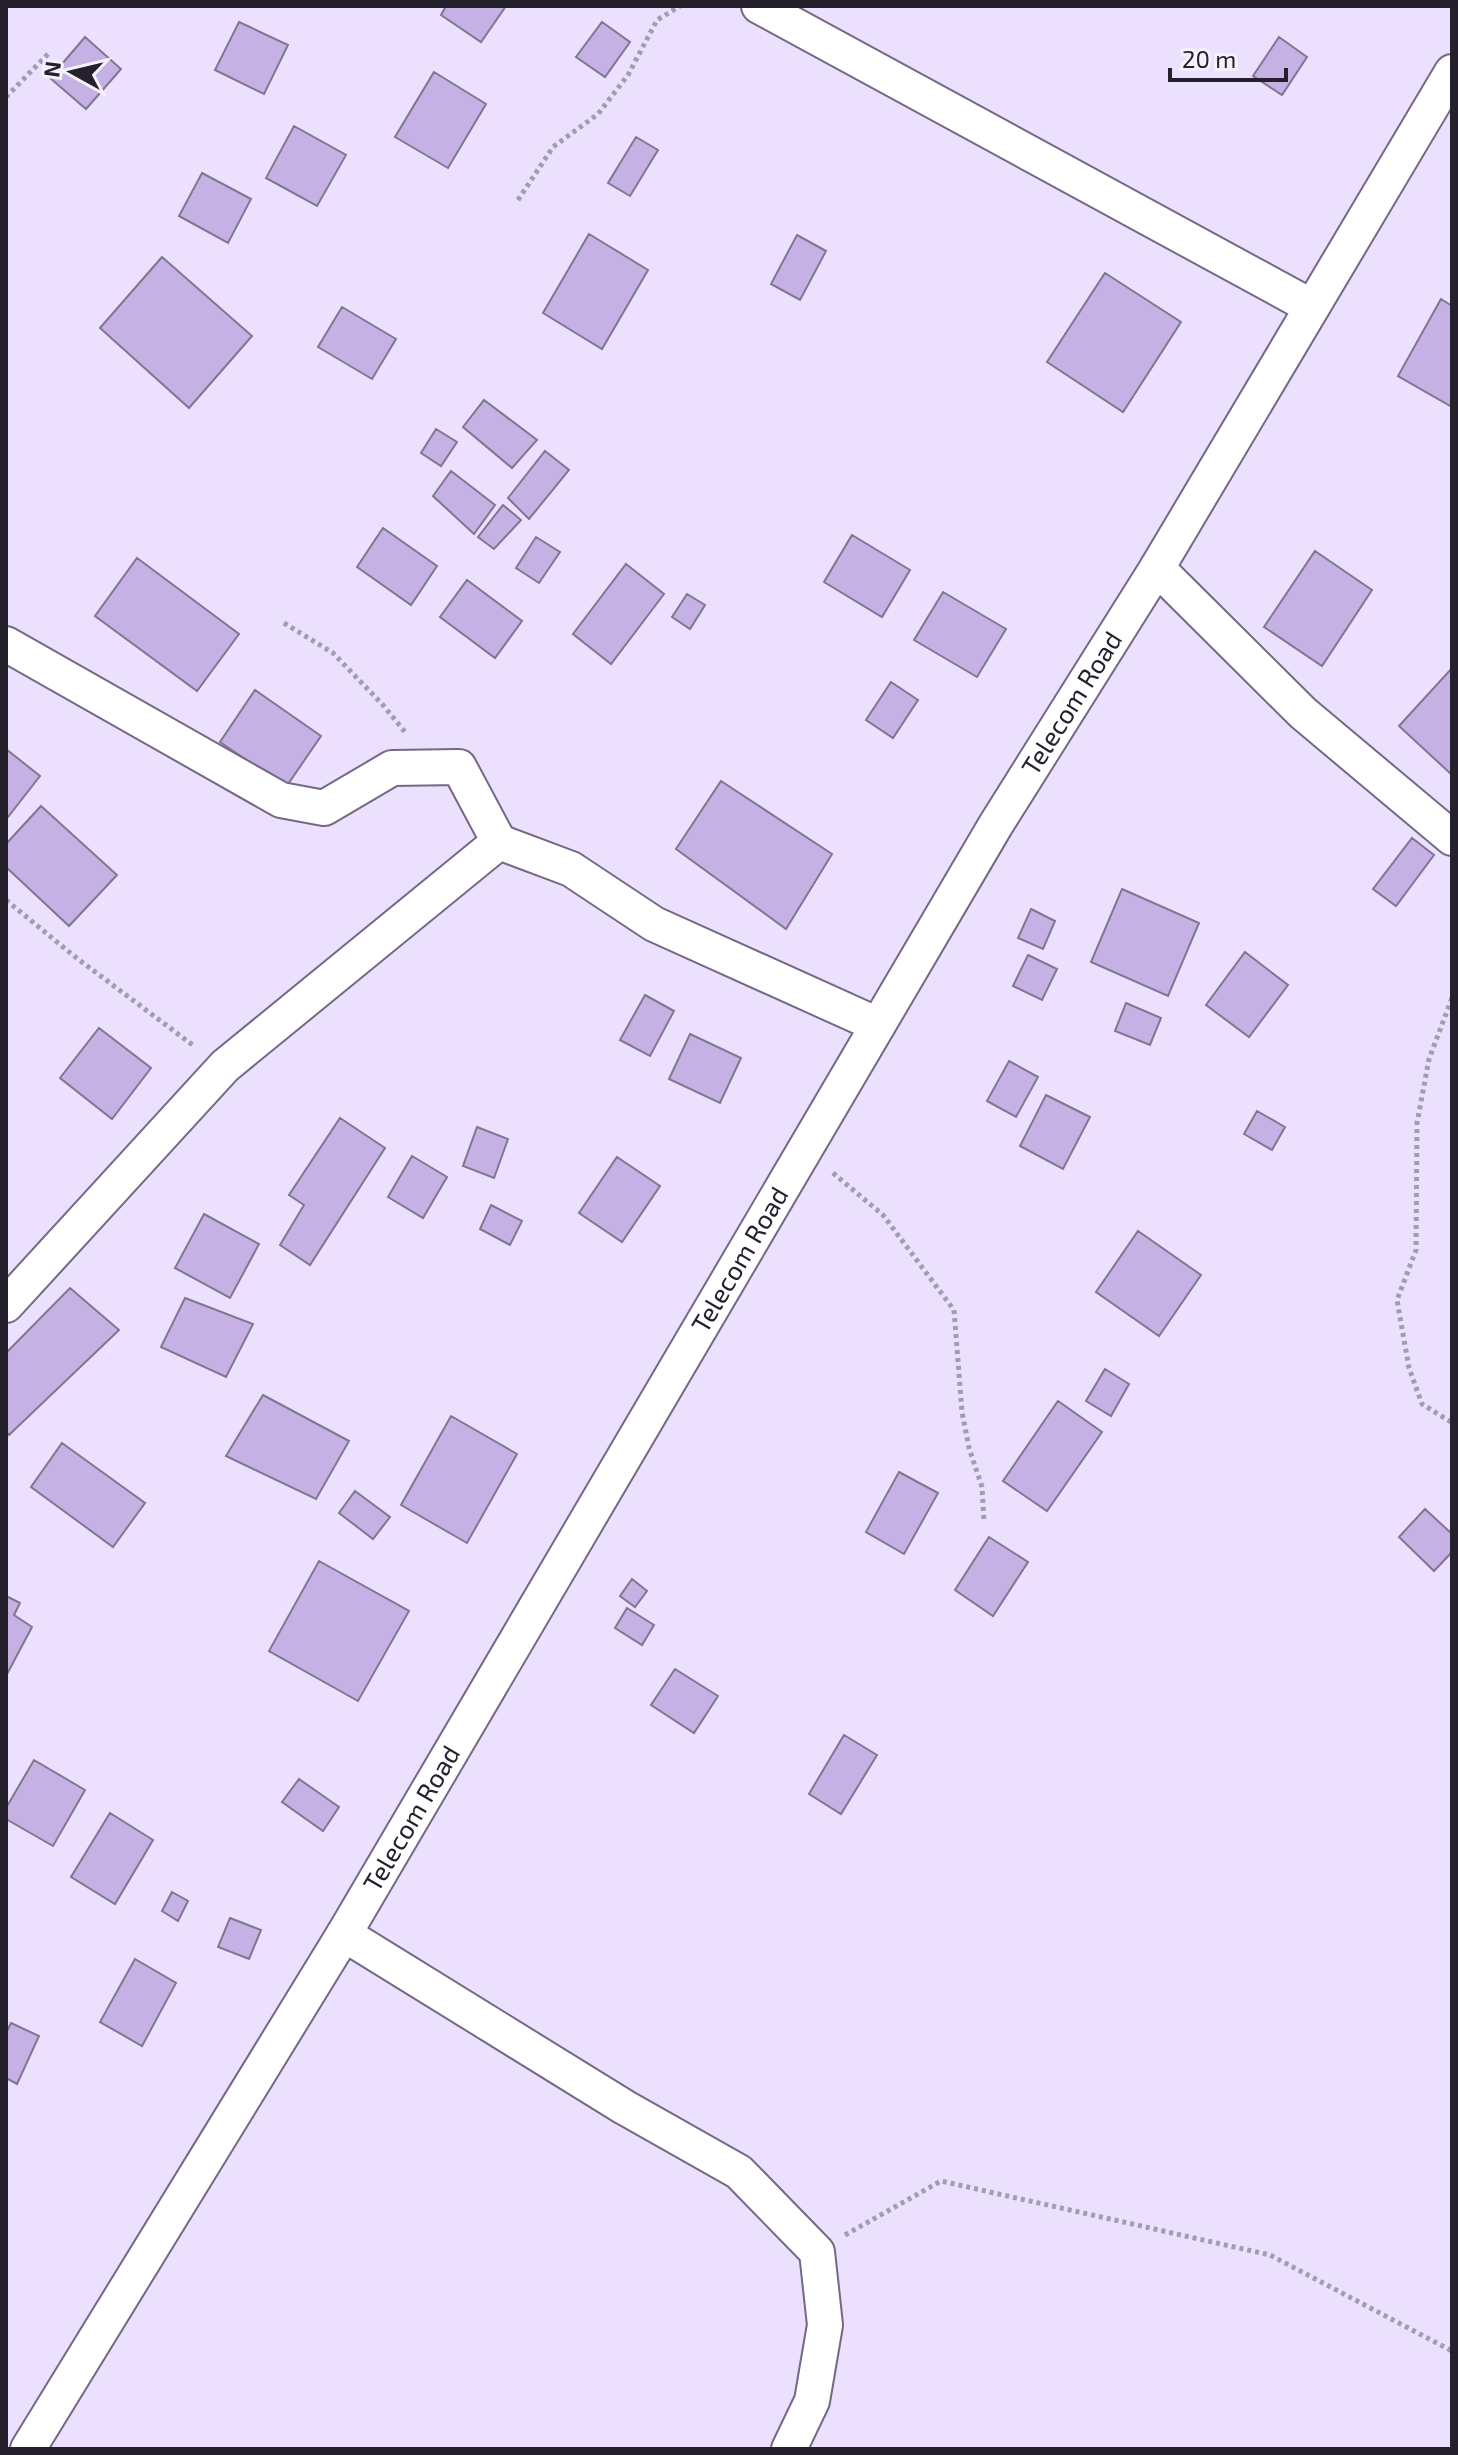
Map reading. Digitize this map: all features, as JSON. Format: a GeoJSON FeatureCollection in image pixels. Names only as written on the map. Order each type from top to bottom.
{"type":"FeatureCollection","features":[{"type":"Feature","properties":{"kind":"street"},"geometry":{"type":"LineString","coordinates":[[759,6],[1312,307]]}},
{"type":"Feature","properties":{"kind":"street","name":"Telecom Road"},"geometry":{"type":"LineString","coordinates":[[28,2449],[344,1934],[995,826],[1157,568],[1452,72]]}},
{"type":"Feature","properties":{"kind":"street"},"geometry":{"type":"LineString","coordinates":[[1157,568],[1303,713],[1452,838]]}},
{"type":"Feature","properties":{"kind":"street"},"geometry":{"type":"LineString","coordinates":[[6,644],[281,800],[324,808],[392,768],[459,767],[499,842],[571,869],[654,924],[878,1025]]}},
{"type":"Feature","properties":{"kind":"street"},"geometry":{"type":"LineString","coordinates":[[6,1305],[225,1066],[499,842]]}},
{"type":"Feature","properties":{"kind":"street"},"geometry":{"type":"LineString","coordinates":[[344,1934],[624,2107],[739,2172],[817,2252],[825,2325],[812,2401],[789,2449]]}},
{"type":"Feature","properties":{"kind":"path"},"geometry":{"type":"LineString","coordinates":[[518,200],[553,147],[598,114],[628,75],[657,20],[680,6]]}},
{"type":"Feature","properties":{"kind":"path"},"geometry":{"type":"LineString","coordinates":[[6,97],[49,53]]}},
{"type":"Feature","properties":{"kind":"path"},"geometry":{"type":"LineString","coordinates":[[284,623],[333,653],[406,734]]}},
{"type":"Feature","properties":{"kind":"path"},"geometry":{"type":"LineString","coordinates":[[6,900],[180,1037],[225,1066]]}},
{"type":"Feature","properties":{"kind":"path"},"geometry":{"type":"LineString","coordinates":[[1451,1422],[1422,1404],[1409,1368],[1397,1300],[1416,1250],[1417,1123],[1429,1059],[1452,998]]}},
{"type":"Feature","properties":{"kind":"path"},"geometry":{"type":"LineString","coordinates":[[806,1149],[883,1215],[954,1310],[962,1412],[969,1448],[982,1487],[984,1521]]}},
{"type":"Feature","properties":{"kind":"path"},"geometry":{"type":"LineString","coordinates":[[817,2252],[941,2181],[1270,2255],[1452,2351]]}},
{"type":"Feature","properties":{"kind":"building"},"geometry":{"type":"Polygon","coordinates":[[[446,6],[506,6],[481,42],[441,15],[446,6]]]}},
{"type":"Feature","properties":{"kind":"building"},"geometry":{"type":"Polygon","coordinates":[[[239,22],[288,45],[264,94],[215,70],[239,22]]]}},
{"type":"Feature","properties":{"kind":"building"},"geometry":{"type":"Polygon","coordinates":[[[602,22],[630,42],[605,77],[576,57],[602,22]]]}},
{"type":"Feature","properties":{"kind":"building"},"geometry":{"type":"Polygon","coordinates":[[[85,37],[121,69],[86,109],[50,78],[85,37]]]}},
{"type":"Feature","properties":{"kind":"building"},"geometry":{"type":"Polygon","coordinates":[[[1279,37],[1307,57],[1282,95],[1253,76],[1279,37]]]}},
{"type":"Feature","properties":{"kind":"building"},"geometry":{"type":"Polygon","coordinates":[[[434,72],[486,104],[448,168],[395,137],[434,72]]]}},
{"type":"Feature","properties":{"kind":"building"},"geometry":{"type":"Polygon","coordinates":[[[294,126],[346,155],[317,206],[266,178],[294,126]]]}},
{"type":"Feature","properties":{"kind":"building"},"geometry":{"type":"Polygon","coordinates":[[[636,137],[658,150],[630,196],[608,183],[636,137]]]}},
{"type":"Feature","properties":{"kind":"building"},"geometry":{"type":"Polygon","coordinates":[[[202,173],[251,199],[228,243],[179,216],[202,173]]]}},
{"type":"Feature","properties":{"kind":"building"},"geometry":{"type":"Polygon","coordinates":[[[589,234],[648,270],[602,349],[543,313],[589,234]]]}},
{"type":"Feature","properties":{"kind":"building"},"geometry":{"type":"Polygon","coordinates":[[[797,235],[826,251],[800,300],[771,284],[797,235]]]}},
{"type":"Feature","properties":{"kind":"building"},"geometry":{"type":"Polygon","coordinates":[[[162,257],[252,336],[189,408],[100,328],[162,257]]]}},
{"type":"Feature","properties":{"kind":"building"},"geometry":{"type":"Polygon","coordinates":[[[1105,273],[1181,322],[1123,412],[1047,362],[1105,273]]]}},
{"type":"Feature","properties":{"kind":"building"},"geometry":{"type":"Polygon","coordinates":[[[1441,299],[1452,306],[1452,407],[1398,376],[1441,299]]]}},
{"type":"Feature","properties":{"kind":"building"},"geometry":{"type":"Polygon","coordinates":[[[342,307],[396,339],[372,379],[318,347],[342,307]]]}},
{"type":"Feature","properties":{"kind":"building"},"geometry":{"type":"Polygon","coordinates":[[[484,400],[537,440],[512,468],[463,427],[484,400]]]}},
{"type":"Feature","properties":{"kind":"building"},"geometry":{"type":"Polygon","coordinates":[[[436,429],[457,442],[441,466],[421,453],[436,429]]]}},
{"type":"Feature","properties":{"kind":"building"},"geometry":{"type":"Polygon","coordinates":[[[545,451],[569,470],[529,519],[508,498],[545,451]]]}},
{"type":"Feature","properties":{"kind":"building"},"geometry":{"type":"Polygon","coordinates":[[[451,471],[495,505],[474,534],[433,496],[451,471]]]}},
{"type":"Feature","properties":{"kind":"building"},"geometry":{"type":"Polygon","coordinates":[[[503,505],[521,520],[494,549],[478,537],[503,505]]]}},
{"type":"Feature","properties":{"kind":"building"},"geometry":{"type":"Polygon","coordinates":[[[383,528],[437,566],[411,605],[357,567],[383,528]]]}},
{"type":"Feature","properties":{"kind":"building"},"geometry":{"type":"Polygon","coordinates":[[[852,535],[910,570],[882,617],[824,582],[852,535]]]}},
{"type":"Feature","properties":{"kind":"building"},"geometry":{"type":"Polygon","coordinates":[[[536,537],[560,552],[539,583],[516,568],[536,537]]]}},
{"type":"Feature","properties":{"kind":"building"},"geometry":{"type":"Polygon","coordinates":[[[1315,551],[1372,590],[1322,666],[1264,627],[1315,551]]]}},
{"type":"Feature","properties":{"kind":"building"},"geometry":{"type":"Polygon","coordinates":[[[137,558],[239,634],[197,691],[95,616],[137,558]]]}},
{"type":"Feature","properties":{"kind":"building"},"geometry":{"type":"Polygon","coordinates":[[[626,564],[664,594],[611,664],[573,634],[626,564]]]}},
{"type":"Feature","properties":{"kind":"building"},"geometry":{"type":"Polygon","coordinates":[[[467,580],[522,621],[495,658],[440,617],[467,580]]]}},
{"type":"Feature","properties":{"kind":"building"},"geometry":{"type":"Polygon","coordinates":[[[943,592],[1006,629],[977,677],[914,640],[943,592]]]}},
{"type":"Feature","properties":{"kind":"building"},"geometry":{"type":"Polygon","coordinates":[[[687,594],[705,605],[690,629],[672,617],[687,594]]]}},
{"type":"Feature","properties":{"kind":"building"},"geometry":{"type":"Polygon","coordinates":[[[1452,668],[1452,775],[1399,726],[1452,668]]]}},
{"type":"Feature","properties":{"kind":"building"},"geometry":{"type":"Polygon","coordinates":[[[891,682],[918,700],[893,738],[866,720],[891,682]]]}},
{"type":"Feature","properties":{"kind":"building"},"geometry":{"type":"Polygon","coordinates":[[[255,690],[321,736],[286,787],[220,742],[255,690]]]}},
{"type":"Feature","properties":{"kind":"building"},"geometry":{"type":"Polygon","coordinates":[[[6,749],[40,776],[8,817],[6,816],[6,749]]]}},
{"type":"Feature","properties":{"kind":"building"},"geometry":{"type":"Polygon","coordinates":[[[721,781],[832,854],[786,929],[676,849],[721,781]]]}},
{"type":"Feature","properties":{"kind":"building"},"geometry":{"type":"Polygon","coordinates":[[[41,806],[117,875],[69,926],[6,867],[6,844],[41,806]]]}},
{"type":"Feature","properties":{"kind":"building"},"geometry":{"type":"Polygon","coordinates":[[[1412,838],[1434,855],[1396,906],[1373,889],[1412,838]]]}},
{"type":"Feature","properties":{"kind":"building"},"geometry":{"type":"Polygon","coordinates":[[[1122,889],[1199,923],[1168,996],[1091,962],[1122,889]]]}},
{"type":"Feature","properties":{"kind":"building"},"geometry":{"type":"Polygon","coordinates":[[[1031,909],[1055,921],[1043,949],[1018,938],[1031,909]]]}},
{"type":"Feature","properties":{"kind":"building"},"geometry":{"type":"Polygon","coordinates":[[[1245,952],[1288,985],[1249,1037],[1206,1005],[1245,952]]]}},
{"type":"Feature","properties":{"kind":"building"},"geometry":{"type":"Polygon","coordinates":[[[1028,955],[1057,969],[1042,1000],[1013,986],[1028,955]]]}},
{"type":"Feature","properties":{"kind":"building"},"geometry":{"type":"Polygon","coordinates":[[[645,995],[674,1011],[650,1056],[620,1040],[645,995]]]}},
{"type":"Feature","properties":{"kind":"building"},"geometry":{"type":"Polygon","coordinates":[[[1126,1003],[1161,1018],[1150,1045],[1115,1031],[1126,1003]]]}},
{"type":"Feature","properties":{"kind":"building"},"geometry":{"type":"Polygon","coordinates":[[[99,1028],[151,1068],[112,1119],[60,1078],[99,1028]]]}},
{"type":"Feature","properties":{"kind":"building"},"geometry":{"type":"Polygon","coordinates":[[[690,1034],[741,1058],[720,1103],[669,1079],[690,1034]]]}},
{"type":"Feature","properties":{"kind":"building"},"geometry":{"type":"Polygon","coordinates":[[[1009,1061],[1038,1077],[1016,1117],[987,1101],[1009,1061]]]}},
{"type":"Feature","properties":{"kind":"building"},"geometry":{"type":"Polygon","coordinates":[[[1046,1095],[1090,1117],[1063,1169],[1020,1146],[1046,1095]]]}},
{"type":"Feature","properties":{"kind":"building"},"geometry":{"type":"Polygon","coordinates":[[[1257,1111],[1285,1127],[1272,1150],[1244,1134],[1257,1111]]]}},
{"type":"Feature","properties":{"kind":"building"},"geometry":{"type":"Polygon","coordinates":[[[340,1118],[385,1148],[310,1265],[280,1245],[304,1205],[289,1195],[340,1118]]]}},
{"type":"Feature","properties":{"kind":"building"},"geometry":{"type":"Polygon","coordinates":[[[477,1127],[508,1139],[494,1178],[463,1166],[477,1127]]]}},
{"type":"Feature","properties":{"kind":"building"},"geometry":{"type":"Polygon","coordinates":[[[412,1156],[447,1177],[423,1218],[388,1197],[412,1156]]]}},
{"type":"Feature","properties":{"kind":"building"},"geometry":{"type":"Polygon","coordinates":[[[617,1157],[660,1186],[622,1242],[579,1213],[617,1157]]]}},
{"type":"Feature","properties":{"kind":"building"},"geometry":{"type":"Polygon","coordinates":[[[491,1205],[522,1221],[510,1245],[480,1229],[491,1205]]]}},
{"type":"Feature","properties":{"kind":"building"},"geometry":{"type":"Polygon","coordinates":[[[204,1214],[259,1244],[230,1298],[175,1268],[204,1214]]]}},
{"type":"Feature","properties":{"kind":"building"},"geometry":{"type":"Polygon","coordinates":[[[1138,1231],[1201,1275],[1159,1336],[1096,1292],[1138,1231]]]}},
{"type":"Feature","properties":{"kind":"building"},"geometry":{"type":"Polygon","coordinates":[[[70,1288],[119,1330],[9,1435],[6,1431],[6,1353],[70,1288]]]}},
{"type":"Feature","properties":{"kind":"building"},"geometry":{"type":"Polygon","coordinates":[[[185,1298],[253,1324],[226,1377],[161,1347],[185,1298]]]}},
{"type":"Feature","properties":{"kind":"building"},"geometry":{"type":"Polygon","coordinates":[[[1105,1369],[1129,1384],[1111,1416],[1086,1401],[1105,1369]]]}},
{"type":"Feature","properties":{"kind":"building"},"geometry":{"type":"Polygon","coordinates":[[[263,1395],[349,1441],[316,1499],[226,1456],[263,1395]]]}},
{"type":"Feature","properties":{"kind":"building"},"geometry":{"type":"Polygon","coordinates":[[[1058,1401],[1102,1432],[1047,1511],[1003,1481],[1058,1401]]]}},
{"type":"Feature","properties":{"kind":"building"},"geometry":{"type":"Polygon","coordinates":[[[451,1416],[517,1454],[467,1543],[401,1505],[451,1416]]]}},
{"type":"Feature","properties":{"kind":"building"},"geometry":{"type":"Polygon","coordinates":[[[62,1443],[145,1503],[113,1547],[31,1487],[62,1443]]]}},
{"type":"Feature","properties":{"kind":"building"},"geometry":{"type":"Polygon","coordinates":[[[899,1472],[938,1493],[904,1554],[866,1532],[899,1472]]]}},
{"type":"Feature","properties":{"kind":"building"},"geometry":{"type":"Polygon","coordinates":[[[355,1491],[390,1517],[373,1539],[339,1513],[355,1491]]]}},
{"type":"Feature","properties":{"kind":"building"},"geometry":{"type":"Polygon","coordinates":[[[1425,1509],[1452,1534],[1452,1552],[1434,1571],[1399,1537],[1425,1509]]]}},
{"type":"Feature","properties":{"kind":"building"},"geometry":{"type":"Polygon","coordinates":[[[989,1537],[1028,1562],[993,1616],[955,1590],[989,1537]]]}},
{"type":"Feature","properties":{"kind":"building"},"geometry":{"type":"Polygon","coordinates":[[[319,1561],[409,1611],[358,1701],[269,1651],[319,1561]]]}},
{"type":"Feature","properties":{"kind":"building"},"geometry":{"type":"Polygon","coordinates":[[[632,1579],[647,1591],[635,1607],[620,1596],[632,1579]]]}},
{"type":"Feature","properties":{"kind":"building"},"geometry":{"type":"Polygon","coordinates":[[[6,1596],[20,1603],[14,1615],[32,1627],[6,1676],[6,1596]]]}},
{"type":"Feature","properties":{"kind":"building"},"geometry":{"type":"Polygon","coordinates":[[[627,1608],[654,1625],[642,1645],[615,1628],[627,1608]]]}},
{"type":"Feature","properties":{"kind":"building"},"geometry":{"type":"Polygon","coordinates":[[[675,1669],[718,1696],[694,1733],[651,1705],[675,1669]]]}},
{"type":"Feature","properties":{"kind":"building"},"geometry":{"type":"Polygon","coordinates":[[[844,1735],[877,1755],[841,1814],[809,1794],[844,1735]]]}},
{"type":"Feature","properties":{"kind":"building"},"geometry":{"type":"Polygon","coordinates":[[[34,1760],[85,1790],[53,1846],[6,1819],[6,1808],[34,1760]]]}},
{"type":"Feature","properties":{"kind":"building"},"geometry":{"type":"Polygon","coordinates":[[[299,1779],[339,1807],[323,1831],[282,1802],[299,1779]]]}},
{"type":"Feature","properties":{"kind":"building"},"geometry":{"type":"Polygon","coordinates":[[[110,1813],[153,1840],[115,1904],[71,1877],[110,1813]]]}},
{"type":"Feature","properties":{"kind":"building"},"geometry":{"type":"Polygon","coordinates":[[[172,1892],[188,1901],[178,1921],[162,1911],[172,1892]]]}},
{"type":"Feature","properties":{"kind":"building"},"geometry":{"type":"Polygon","coordinates":[[[230,1918],[261,1930],[249,1959],[218,1947],[230,1918]]]}},
{"type":"Feature","properties":{"kind":"building"},"geometry":{"type":"Polygon","coordinates":[[[135,1959],[176,1983],[142,2046],[100,2022],[135,1959]]]}},
{"type":"Feature","properties":{"kind":"building"},"geometry":{"type":"Polygon","coordinates":[[[11,2023],[39,2036],[17,2084],[6,2078],[6,2033],[11,2023]]]}}]}
